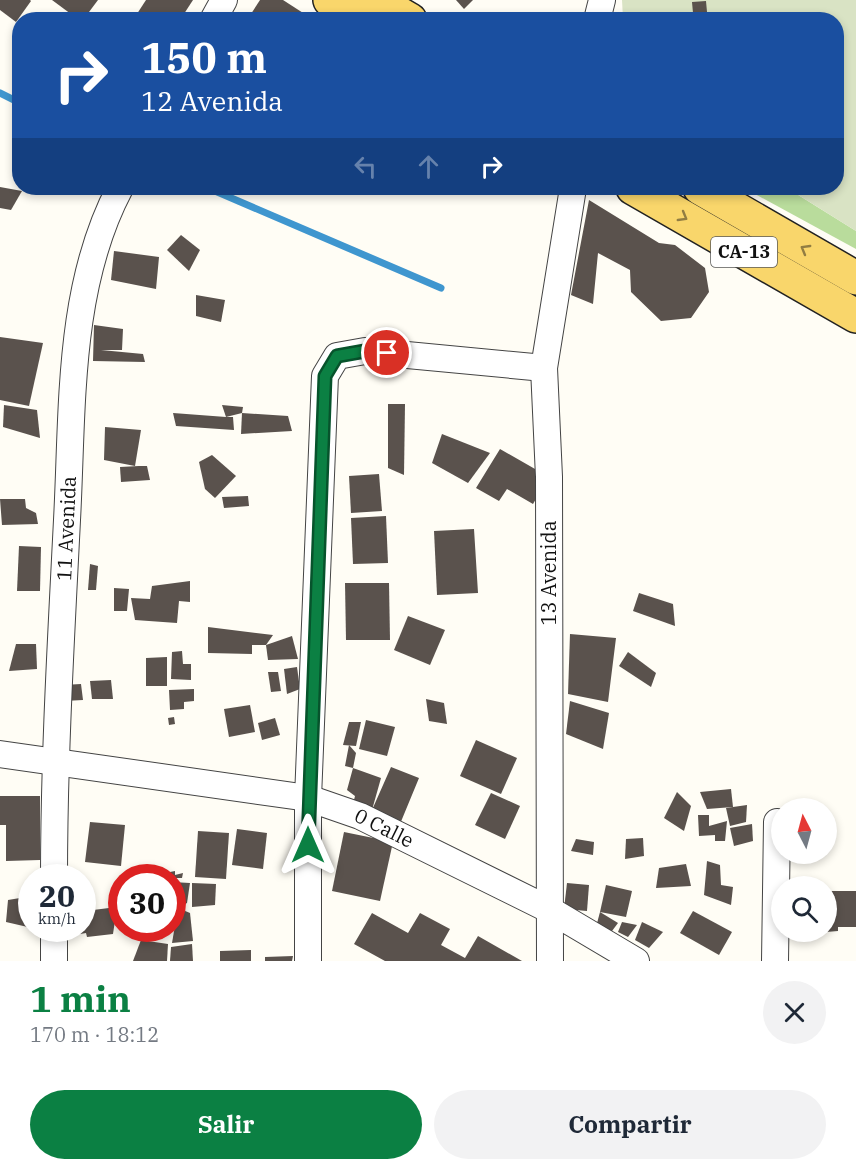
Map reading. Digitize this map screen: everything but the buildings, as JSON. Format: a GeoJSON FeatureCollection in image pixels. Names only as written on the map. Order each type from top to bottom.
{"type":"FeatureCollection","features":[{"type":"Feature","properties":{"kind":"main road"},"geometry":{"type":"LineString","coordinates":[[330,0],[349,12]]}},
{"type":"Feature","properties":{"kind":"main road"},"geometry":{"type":"LineString","coordinates":[[376,0],[396,12]]}},
{"type":"Feature","properties":{"kind":"main road","name":"CA-13"},"geometry":{"type":"LineString","coordinates":[[645,195],[856,316]]}},
{"type":"Feature","properties":{"kind":"main road","name":"CA-13"},"geometry":{"type":"LineString","coordinates":[[712,195],[856,278]]}},
{"type":"Feature","properties":{"kind":"street","name":"11 Avenida"},"geometry":{"type":"LineString","coordinates":[[54,864],[54,760],[77,322],[105,215],[116,195]]}},
{"type":"Feature","properties":{"kind":"street","name":"13 Avenida"},"geometry":{"type":"LineString","coordinates":[[550,961],[549,477],[544,368],[572,195]]}},
{"type":"Feature","properties":{"kind":"street"},"geometry":{"type":"LineString","coordinates":[[308,961],[308,798],[325,376],[337,356],[365,351],[544,368]]}},
{"type":"Feature","properties":{"kind":"street","name":"0 Calle"},"geometry":{"type":"LineString","coordinates":[[0,754],[308,798],[360,816],[550,910],[636,961]]}},
{"type":"Feature","properties":{"kind":"street"},"geometry":{"type":"LineString","coordinates":[[775,961],[776,864]]}},
{"type":"Feature","properties":{"kind":"street"},"geometry":{"type":"LineString","coordinates":[[54,942],[54,961]]}},
{"type":"Feature","properties":{"kind":"green space"},"geometry":{"type":"Polygon","coordinates":[[[622,0],[856,0],[856,231],[798,195],[844,195],[844,12],[623,12],[622,0]]]}},
{"type":"Feature","properties":{"kind":"green space"},"geometry":{"type":"Polygon","coordinates":[[[757,195],[798,195],[856,231],[856,249],[757,195]]]}},
{"type":"Feature","properties":{"kind":"waterway"},"geometry":{"type":"LineString","coordinates":[[0,93],[12,99]]}},
{"type":"Feature","properties":{"kind":"waterway"},"geometry":{"type":"LineString","coordinates":[[224,195],[441,288]]}},
{"type":"Feature","properties":{"kind":"route"},"geometry":{"type":"LineString","coordinates":[[308,845],[325,376],[337,356],[365,351],[387,353]]}}]}
